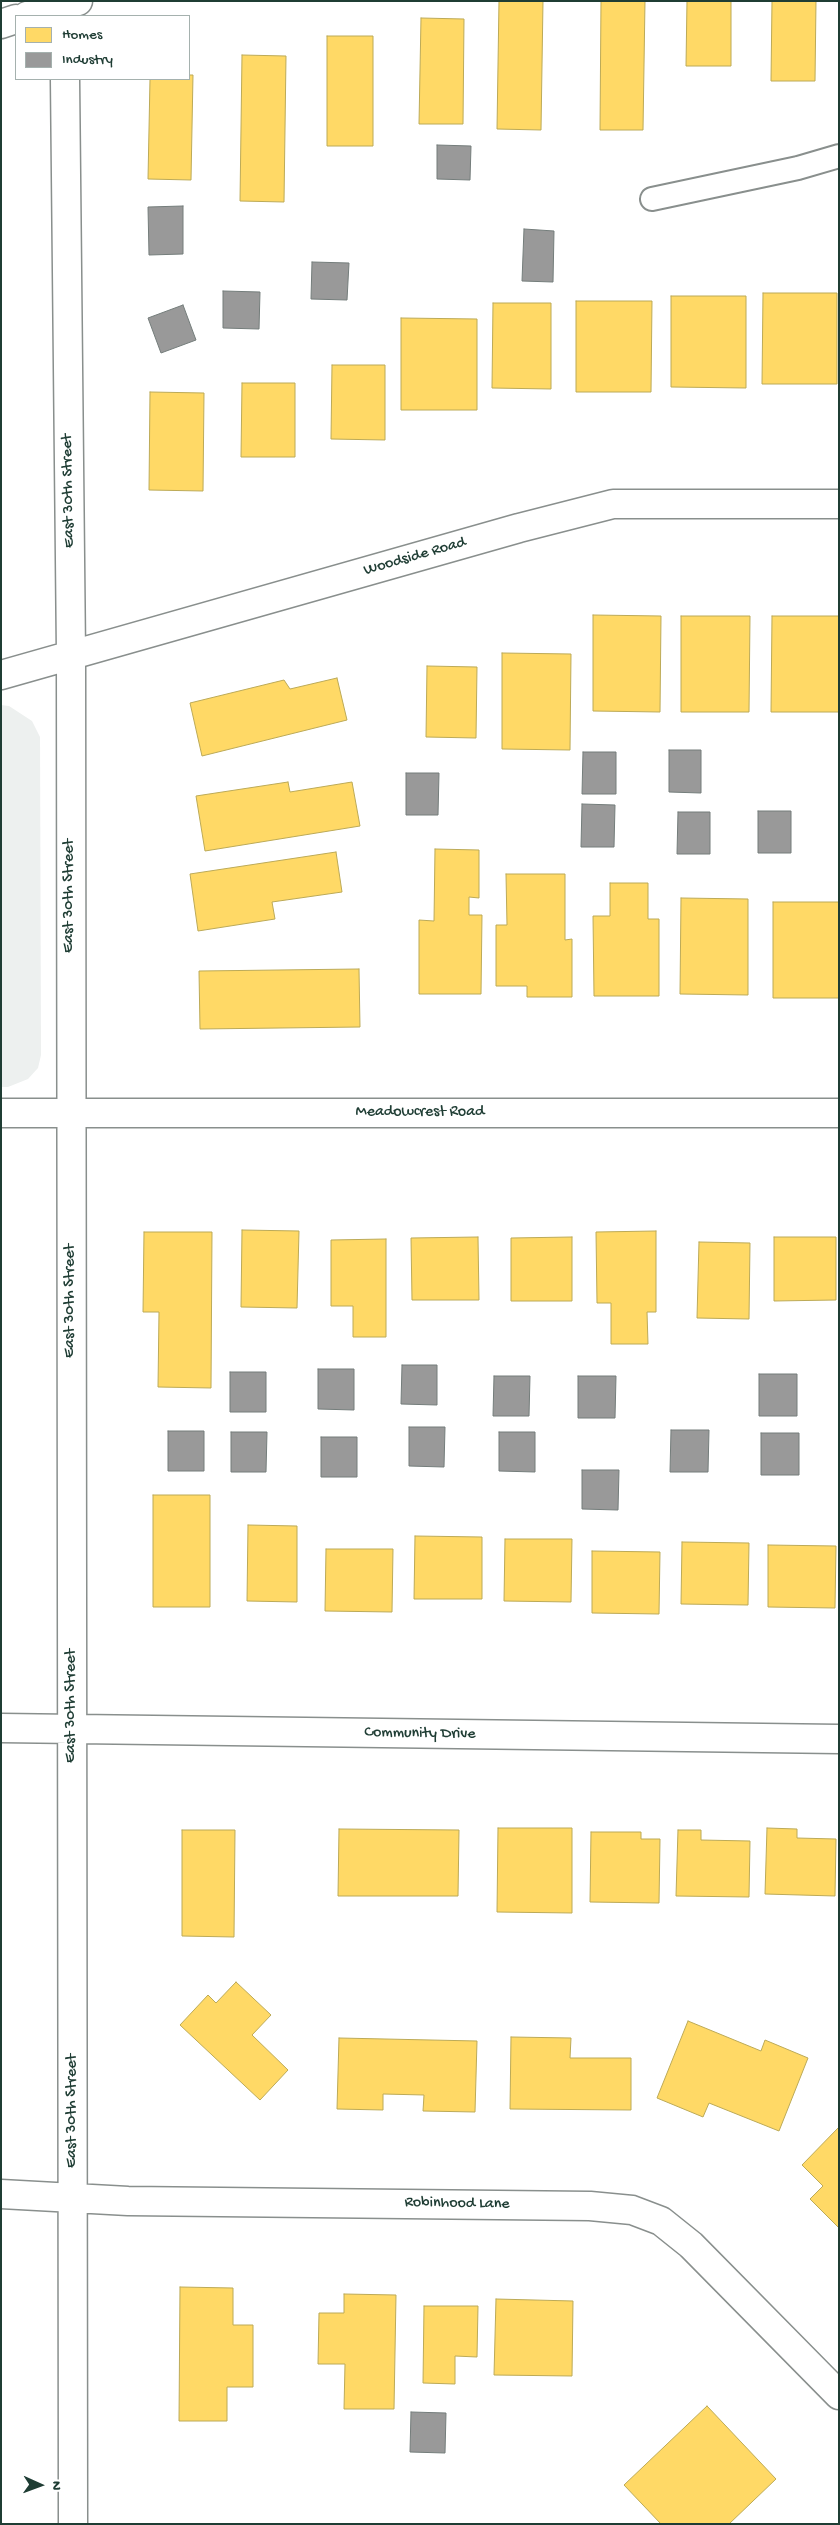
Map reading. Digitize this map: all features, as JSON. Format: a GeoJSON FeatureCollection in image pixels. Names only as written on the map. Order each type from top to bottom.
{"type":"FeatureCollection","features":[{"type":"Feature","properties":{"kind":"street"},"geometry":{"type":"LineString","coordinates":[[32,15],[69,8]]}},
{"type":"Feature","properties":{"kind":"street"},"geometry":{"type":"LineString","coordinates":[[1,24],[15,19]]}},
{"type":"Feature","properties":{"kind":"street","name":"East 30th Street"},"geometry":{"type":"LineString","coordinates":[[65,80],[71,654],[73,2524]]}},
{"type":"Feature","properties":{"kind":"street","name":"Woodside Road"},"geometry":{"type":"LineString","coordinates":[[1,675],[518,528],[613,504],[839,504]]}},
{"type":"Feature","properties":{"kind":"street","name":"Meadowcrest Road"},"geometry":{"type":"LineString","coordinates":[[1,1113],[839,1113]]}},
{"type":"Feature","properties":{"kind":"street","name":"Community Drive"},"geometry":{"type":"LineString","coordinates":[[1,1728],[839,1739]]}},
{"type":"Feature","properties":{"kind":"street","name":"Robinhood Lane"},"geometry":{"type":"LineString","coordinates":[[1,2194],[128,2201],[590,2206],[632,2210],[661,2221],[691,2245],[839,2395]]}},
{"type":"Feature","properties":{"kind":"lane"},"geometry":{"type":"LineString","coordinates":[[652,198],[798,168],[839,156]]}},
{"type":"Feature","properties":{"kind":"shaded area"},"geometry":{"type":"Polygon","coordinates":[[[1,705],[9,706],[32,721],[40,737],[41,1055],[38,1068],[28,1079],[8,1087],[1,1087],[1,705]]]}},
{"type":"Feature","properties":{"kind":"building: Homes"},"geometry":{"type":"Polygon","coordinates":[[[499,1],[543,1],[541,130],[497,129],[499,1]]]}},
{"type":"Feature","properties":{"kind":"building: Homes"},"geometry":{"type":"Polygon","coordinates":[[[601,1],[645,1],[643,130],[600,130],[601,1]]]}},
{"type":"Feature","properties":{"kind":"building: Homes"},"geometry":{"type":"Polygon","coordinates":[[[687,1],[731,1],[731,66],[686,66],[687,1]]]}},
{"type":"Feature","properties":{"kind":"building: Homes"},"geometry":{"type":"Polygon","coordinates":[[[772,1],[816,1],[815,81],[771,81],[772,1]]]}},
{"type":"Feature","properties":{"kind":"building: Homes"},"geometry":{"type":"Polygon","coordinates":[[[421,18],[464,19],[463,124],[419,124],[421,18]]]}},
{"type":"Feature","properties":{"kind":"building: Homes"},"geometry":{"type":"Polygon","coordinates":[[[327,36],[373,36],[373,146],[327,146],[327,36]]]}},
{"type":"Feature","properties":{"kind":"building: Homes"},"geometry":{"type":"Polygon","coordinates":[[[242,55],[286,56],[284,202],[240,201],[242,55]]]}},
{"type":"Feature","properties":{"kind":"building: Homes"},"geometry":{"type":"Polygon","coordinates":[[[190,75],[193,75],[191,180],[148,179],[150,80],[190,80],[190,75]]]}},
{"type":"Feature","properties":{"kind":"building: Homes"},"geometry":{"type":"Polygon","coordinates":[[[763,293],[837,293],[837,384],[762,384],[763,293]]]}},
{"type":"Feature","properties":{"kind":"building: Homes"},"geometry":{"type":"Polygon","coordinates":[[[671,296],[746,296],[746,388],[671,387],[671,296]]]}},
{"type":"Feature","properties":{"kind":"building: Homes"},"geometry":{"type":"Polygon","coordinates":[[[576,301],[652,301],[651,392],[576,392],[576,301]]]}},
{"type":"Feature","properties":{"kind":"building: Homes"},"geometry":{"type":"Polygon","coordinates":[[[493,303],[551,303],[551,389],[492,388],[493,303]]]}},
{"type":"Feature","properties":{"kind":"building: Homes"},"geometry":{"type":"Polygon","coordinates":[[[401,318],[477,319],[477,410],[401,410],[401,318]]]}},
{"type":"Feature","properties":{"kind":"building: Homes"},"geometry":{"type":"Polygon","coordinates":[[[332,365],[385,365],[385,440],[331,439],[332,365]]]}},
{"type":"Feature","properties":{"kind":"building: Homes"},"geometry":{"type":"Polygon","coordinates":[[[242,383],[295,383],[295,457],[241,457],[242,383]]]}},
{"type":"Feature","properties":{"kind":"building: Homes"},"geometry":{"type":"Polygon","coordinates":[[[150,392],[204,393],[203,491],[149,490],[150,392]]]}},
{"type":"Feature","properties":{"kind":"building: Homes"},"geometry":{"type":"Polygon","coordinates":[[[593,615],[661,616],[660,712],[593,711],[593,615]]]}},
{"type":"Feature","properties":{"kind":"building: Homes"},"geometry":{"type":"Polygon","coordinates":[[[681,616],[750,616],[749,712],[681,712],[681,616]]]}},
{"type":"Feature","properties":{"kind":"building: Homes"},"geometry":{"type":"Polygon","coordinates":[[[772,616],[839,616],[839,712],[771,712],[772,616]]]}},
{"type":"Feature","properties":{"kind":"building: Homes"},"geometry":{"type":"Polygon","coordinates":[[[502,653],[571,654],[570,750],[502,749],[502,653]]]}},
{"type":"Feature","properties":{"kind":"building: Homes"},"geometry":{"type":"Polygon","coordinates":[[[427,666],[477,667],[476,738],[426,737],[427,666]]]}},
{"type":"Feature","properties":{"kind":"building: Homes"},"geometry":{"type":"Polygon","coordinates":[[[337,678],[347,720],[202,756],[190,703],[284,680],[290,689],[337,678]]]}},
{"type":"Feature","properties":{"kind":"building: Homes"},"geometry":{"type":"Polygon","coordinates":[[[288,782],[290,792],[352,782],[360,826],[205,851],[196,796],[288,782]]]}},
{"type":"Feature","properties":{"kind":"building: Homes"},"geometry":{"type":"Polygon","coordinates":[[[435,849],[479,850],[479,898],[469,897],[469,915],[482,915],[481,994],[419,994],[419,920],[434,921],[435,849]]]}},
{"type":"Feature","properties":{"kind":"building: Homes"},"geometry":{"type":"Polygon","coordinates":[[[336,852],[342,892],[272,902],[275,919],[198,931],[190,874],[336,852]]]}},
{"type":"Feature","properties":{"kind":"building: Homes"},"geometry":{"type":"Polygon","coordinates":[[[506,874],[565,874],[565,940],[572,939],[572,997],[527,997],[527,986],[496,986],[496,925],[507,925],[506,874]]]}},
{"type":"Feature","properties":{"kind":"building: Homes"},"geometry":{"type":"Polygon","coordinates":[[[610,883],[648,883],[648,919],[659,919],[659,996],[594,996],[593,916],[610,916],[610,883]]]}},
{"type":"Feature","properties":{"kind":"building: Homes"},"geometry":{"type":"Polygon","coordinates":[[[681,898],[748,899],[748,995],[680,994],[681,898]]]}},
{"type":"Feature","properties":{"kind":"building: Homes"},"geometry":{"type":"Polygon","coordinates":[[[773,902],[839,902],[839,998],[773,998],[773,902]]]}},
{"type":"Feature","properties":{"kind":"building: Homes"},"geometry":{"type":"Polygon","coordinates":[[[359,969],[360,1027],[200,1029],[199,971],[359,969]]]}},
{"type":"Feature","properties":{"kind":"building: Homes"},"geometry":{"type":"Polygon","coordinates":[[[242,1230],[299,1231],[297,1308],[241,1307],[242,1230]]]}},
{"type":"Feature","properties":{"kind":"building: Homes"},"geometry":{"type":"Polygon","coordinates":[[[656,1231],[656,1312],[647,1312],[648,1344],[611,1344],[611,1303],[597,1303],[596,1232],[656,1231]]]}},
{"type":"Feature","properties":{"kind":"building: Homes"},"geometry":{"type":"Polygon","coordinates":[[[144,1232],[212,1232],[211,1388],[158,1387],[159,1312],[143,1312],[144,1232]]]}},
{"type":"Feature","properties":{"kind":"building: Homes"},"geometry":{"type":"Polygon","coordinates":[[[478,1237],[479,1300],[412,1300],[411,1238],[478,1237]]]}},
{"type":"Feature","properties":{"kind":"building: Homes"},"geometry":{"type":"Polygon","coordinates":[[[572,1237],[572,1301],[511,1301],[511,1238],[572,1237]]]}},
{"type":"Feature","properties":{"kind":"building: Homes"},"geometry":{"type":"Polygon","coordinates":[[[774,1237],[836,1237],[836,1300],[774,1301],[774,1237]]]}},
{"type":"Feature","properties":{"kind":"building: Homes"},"geometry":{"type":"Polygon","coordinates":[[[386,1239],[386,1337],[353,1337],[353,1306],[331,1306],[331,1240],[386,1239]]]}},
{"type":"Feature","properties":{"kind":"building: Homes"},"geometry":{"type":"Polygon","coordinates":[[[699,1242],[750,1243],[749,1319],[697,1318],[699,1242]]]}},
{"type":"Feature","properties":{"kind":"building: Homes"},"geometry":{"type":"Polygon","coordinates":[[[153,1495],[210,1495],[210,1607],[153,1607],[153,1495]]]}},
{"type":"Feature","properties":{"kind":"building: Homes"},"geometry":{"type":"Polygon","coordinates":[[[248,1525],[297,1526],[297,1602],[247,1601],[248,1525]]]}},
{"type":"Feature","properties":{"kind":"building: Homes"},"geometry":{"type":"Polygon","coordinates":[[[415,1536],[482,1537],[482,1599],[414,1599],[415,1536]]]}},
{"type":"Feature","properties":{"kind":"building: Homes"},"geometry":{"type":"Polygon","coordinates":[[[505,1539],[572,1539],[571,1602],[504,1601],[505,1539]]]}},
{"type":"Feature","properties":{"kind":"building: Homes"},"geometry":{"type":"Polygon","coordinates":[[[682,1542],[749,1543],[748,1605],[681,1604],[682,1542]]]}},
{"type":"Feature","properties":{"kind":"building: Homes"},"geometry":{"type":"Polygon","coordinates":[[[768,1545],[836,1546],[835,1608],[768,1607],[768,1545]]]}},
{"type":"Feature","properties":{"kind":"building: Homes"},"geometry":{"type":"Polygon","coordinates":[[[326,1549],[393,1549],[392,1612],[325,1611],[326,1549]]]}},
{"type":"Feature","properties":{"kind":"building: Homes"},"geometry":{"type":"Polygon","coordinates":[[[592,1551],[660,1552],[659,1614],[592,1613],[592,1551]]]}},
{"type":"Feature","properties":{"kind":"building: Homes"},"geometry":{"type":"Polygon","coordinates":[[[498,1828],[572,1828],[572,1913],[497,1912],[498,1828]]]}},
{"type":"Feature","properties":{"kind":"building: Homes"},"geometry":{"type":"Polygon","coordinates":[[[767,1828],[797,1829],[797,1838],[836,1839],[835,1896],[765,1894],[767,1828]]]}},
{"type":"Feature","properties":{"kind":"building: Homes"},"geometry":{"type":"Polygon","coordinates":[[[339,1829],[459,1830],[458,1896],[338,1896],[339,1829]]]}},
{"type":"Feature","properties":{"kind":"building: Homes"},"geometry":{"type":"Polygon","coordinates":[[[182,1830],[235,1830],[234,1937],[182,1936],[182,1830]]]}},
{"type":"Feature","properties":{"kind":"building: Homes"},"geometry":{"type":"Polygon","coordinates":[[[678,1830],[701,1830],[701,1840],[750,1841],[749,1897],[676,1896],[678,1830]]]}},
{"type":"Feature","properties":{"kind":"building: Homes"},"geometry":{"type":"Polygon","coordinates":[[[591,1832],[641,1832],[641,1839],[660,1839],[659,1903],[590,1902],[591,1832]]]}},
{"type":"Feature","properties":{"kind":"building: Homes"},"geometry":{"type":"Polygon","coordinates":[[[236,1982],[271,2015],[252,2035],[288,2070],[260,2100],[180,2025],[208,1995],[216,2003],[236,1982]]]}},
{"type":"Feature","properties":{"kind":"building: Homes"},"geometry":{"type":"Polygon","coordinates":[[[688,2021],[761,2051],[765,2040],[808,2058],[779,2131],[709,2103],[703,2117],[657,2098],[688,2021]]]}},
{"type":"Feature","properties":{"kind":"building: Homes"},"geometry":{"type":"Polygon","coordinates":[[[511,2037],[571,2038],[570,2058],[631,2058],[631,2110],[510,2109],[511,2037]]]}},
{"type":"Feature","properties":{"kind":"building: Homes"},"geometry":{"type":"Polygon","coordinates":[[[339,2038],[477,2041],[475,2112],[423,2111],[424,2095],[383,2094],[383,2110],[337,2109],[339,2038]]]}},
{"type":"Feature","properties":{"kind":"building: Homes"},"geometry":{"type":"Polygon","coordinates":[[[839,2127],[839,2228],[810,2199],[823,2186],[802,2165],[839,2127]]]}},
{"type":"Feature","properties":{"kind":"building: Homes"},"geometry":{"type":"Polygon","coordinates":[[[180,2287],[233,2288],[233,2325],[253,2325],[253,2387],[227,2387],[227,2421],[179,2421],[180,2287]]]}},
{"type":"Feature","properties":{"kind":"building: Homes"},"geometry":{"type":"Polygon","coordinates":[[[344,2294],[396,2295],[394,2409],[344,2409],[345,2364],[318,2364],[319,2313],[344,2313],[344,2294]]]}},
{"type":"Feature","properties":{"kind":"building: Homes"},"geometry":{"type":"Polygon","coordinates":[[[496,2299],[573,2301],[572,2376],[494,2375],[496,2299]]]}},
{"type":"Feature","properties":{"kind":"building: Homes"},"geometry":{"type":"Polygon","coordinates":[[[424,2306],[478,2306],[477,2357],[455,2356],[455,2384],[423,2383],[424,2306]]]}},
{"type":"Feature","properties":{"kind":"building: Homes"},"geometry":{"type":"Polygon","coordinates":[[[707,2406],[776,2479],[729,2524],[661,2524],[624,2485],[707,2406]]]}},
{"type":"Feature","properties":{"kind":"building: Industry"},"geometry":{"type":"Polygon","coordinates":[[[437,145],[471,146],[470,180],[437,179],[437,145]]]}},
{"type":"Feature","properties":{"kind":"building: Industry"},"geometry":{"type":"Polygon","coordinates":[[[183,206],[183,254],[149,255],[148,207],[183,206]]]}},
{"type":"Feature","properties":{"kind":"building: Industry"},"geometry":{"type":"Polygon","coordinates":[[[524,229],[554,231],[553,282],[522,281],[524,229]]]}},
{"type":"Feature","properties":{"kind":"building: Industry"},"geometry":{"type":"Polygon","coordinates":[[[312,262],[349,263],[347,300],[311,299],[312,262]]]}},
{"type":"Feature","properties":{"kind":"building: Industry"},"geometry":{"type":"Polygon","coordinates":[[[223,291],[260,292],[259,329],[223,328],[223,291]]]}},
{"type":"Feature","properties":{"kind":"building: Industry"},"geometry":{"type":"Polygon","coordinates":[[[183,305],[196,340],[161,353],[148,318],[183,305]]]}},
{"type":"Feature","properties":{"kind":"building: Industry"},"geometry":{"type":"Polygon","coordinates":[[[669,750],[701,750],[701,793],[669,792],[669,750]]]}},
{"type":"Feature","properties":{"kind":"building: Industry"},"geometry":{"type":"Polygon","coordinates":[[[583,752],[616,752],[616,794],[582,794],[583,752]]]}},
{"type":"Feature","properties":{"kind":"building: Industry"},"geometry":{"type":"Polygon","coordinates":[[[406,773],[439,773],[438,815],[406,815],[406,773]]]}},
{"type":"Feature","properties":{"kind":"building: Industry"},"geometry":{"type":"Polygon","coordinates":[[[582,804],[615,805],[614,847],[581,847],[582,804]]]}},
{"type":"Feature","properties":{"kind":"building: Industry"},"geometry":{"type":"Polygon","coordinates":[[[758,811],[791,811],[791,853],[758,853],[758,811]]]}},
{"type":"Feature","properties":{"kind":"building: Industry"},"geometry":{"type":"Polygon","coordinates":[[[678,812],[710,812],[710,854],[677,854],[678,812]]]}},
{"type":"Feature","properties":{"kind":"building: Industry"},"geometry":{"type":"Polygon","coordinates":[[[402,1365],[437,1365],[437,1405],[401,1404],[402,1365]]]}},
{"type":"Feature","properties":{"kind":"building: Industry"},"geometry":{"type":"Polygon","coordinates":[[[318,1369],[354,1369],[354,1410],[318,1409],[318,1369]]]}},
{"type":"Feature","properties":{"kind":"building: Industry"},"geometry":{"type":"Polygon","coordinates":[[[230,1372],[266,1372],[266,1412],[230,1412],[230,1372]]]}},
{"type":"Feature","properties":{"kind":"building: Industry"},"geometry":{"type":"Polygon","coordinates":[[[759,1374],[797,1374],[797,1416],[759,1416],[759,1374]]]}},
{"type":"Feature","properties":{"kind":"building: Industry"},"geometry":{"type":"Polygon","coordinates":[[[494,1376],[530,1376],[529,1416],[493,1416],[494,1376]]]}},
{"type":"Feature","properties":{"kind":"building: Industry"},"geometry":{"type":"Polygon","coordinates":[[[578,1376],[616,1376],[615,1418],[578,1418],[578,1376]]]}},
{"type":"Feature","properties":{"kind":"building: Industry"},"geometry":{"type":"Polygon","coordinates":[[[409,1427],[445,1427],[444,1467],[409,1466],[409,1427]]]}},
{"type":"Feature","properties":{"kind":"building: Industry"},"geometry":{"type":"Polygon","coordinates":[[[671,1430],[709,1430],[708,1472],[670,1472],[671,1430]]]}},
{"type":"Feature","properties":{"kind":"building: Industry"},"geometry":{"type":"Polygon","coordinates":[[[168,1431],[204,1431],[204,1471],[168,1471],[168,1431]]]}},
{"type":"Feature","properties":{"kind":"building: Industry"},"geometry":{"type":"Polygon","coordinates":[[[231,1432],[267,1432],[266,1472],[231,1472],[231,1432]]]}},
{"type":"Feature","properties":{"kind":"building: Industry"},"geometry":{"type":"Polygon","coordinates":[[[499,1432],[535,1432],[535,1472],[499,1471],[499,1432]]]}},
{"type":"Feature","properties":{"kind":"building: Industry"},"geometry":{"type":"Polygon","coordinates":[[[761,1433],[799,1433],[799,1475],[761,1475],[761,1433]]]}},
{"type":"Feature","properties":{"kind":"building: Industry"},"geometry":{"type":"Polygon","coordinates":[[[321,1437],[357,1437],[357,1477],[321,1477],[321,1437]]]}},
{"type":"Feature","properties":{"kind":"building: Industry"},"geometry":{"type":"Polygon","coordinates":[[[582,1470],[619,1470],[618,1510],[582,1509],[582,1470]]]}},
{"type":"Feature","properties":{"kind":"building: Industry"},"geometry":{"type":"Polygon","coordinates":[[[411,2412],[446,2413],[445,2453],[410,2452],[411,2412]]]}}]}
